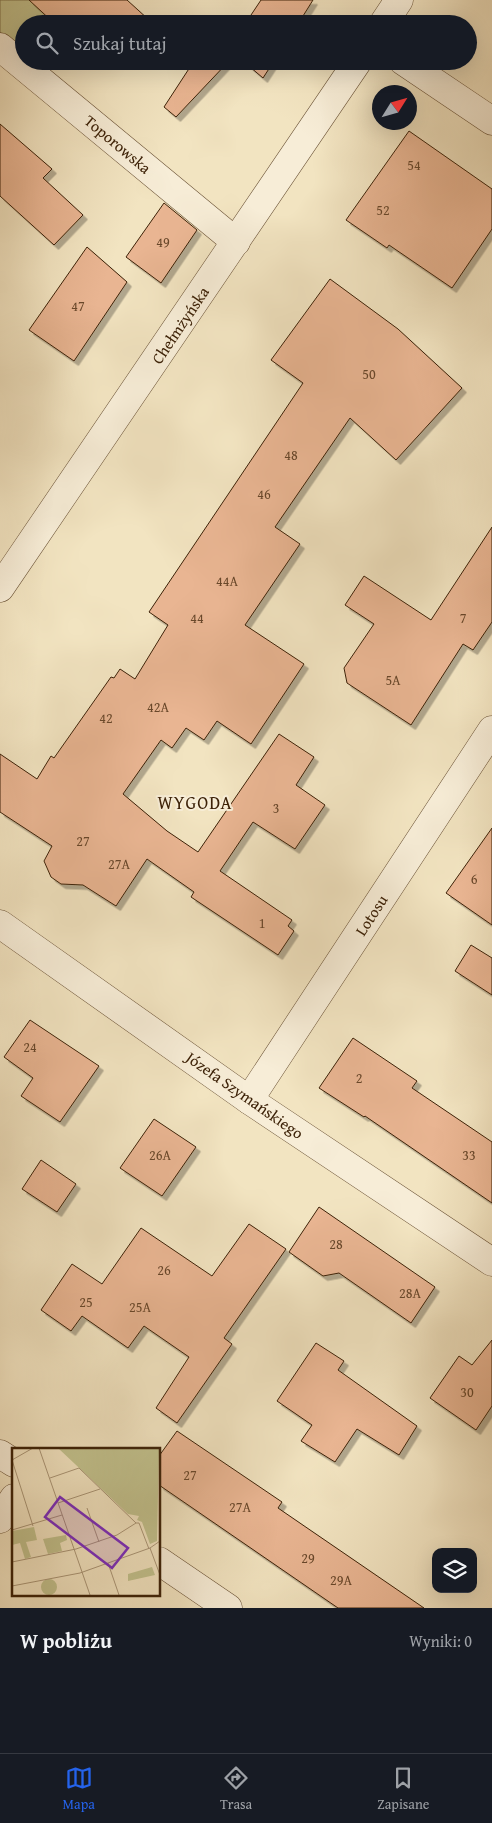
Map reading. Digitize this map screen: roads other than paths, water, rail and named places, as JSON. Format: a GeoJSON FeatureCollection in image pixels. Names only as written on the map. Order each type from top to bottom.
{"type":"FeatureCollection","features":[{"type":"Feature","properties":{"kind":"street"},"geometry":{"type":"LineString","coordinates":[[389,15],[399,0]]}},
{"type":"Feature","properties":{"kind":"street","name":"Toporowska"},"geometry":{"type":"LineString","coordinates":[[0,47],[15,59]]}},
{"type":"Feature","properties":{"kind":"street","name":"Toporowska"},"geometry":{"type":"LineString","coordinates":[[28,70],[236,242]]}},
{"type":"Feature","properties":{"kind":"street","name":"Chełmżyńska"},"geometry":{"type":"LineString","coordinates":[[0,588],[352,70]]}},
{"type":"Feature","properties":{"kind":"street"},"geometry":{"type":"LineString","coordinates":[[416,70],[492,121]]}},
{"type":"Feature","properties":{"kind":"street","name":"Lotosu"},"geometry":{"type":"LineString","coordinates":[[249,1100],[492,730]]}},
{"type":"Feature","properties":{"kind":"street","name":"Józefa Szymańskiego"},"geometry":{"type":"LineString","coordinates":[[0,924],[249,1100],[492,1262]]}},
{"type":"Feature","properties":{"kind":"street"},"geometry":{"type":"LineString","coordinates":[[0,1454],[12,1463]]}},
{"type":"Feature","properties":{"kind":"street"},"geometry":{"type":"LineString","coordinates":[[0,1519],[12,1501]]}},
{"type":"Feature","properties":{"kind":"street"},"geometry":{"type":"LineString","coordinates":[[160,1563],[228,1608]]}},
{"type":"Feature","properties":{"kind":"district","name":"WYGODA"},"geometry":{"type":"Point","coordinates":[195,803]}}]}
